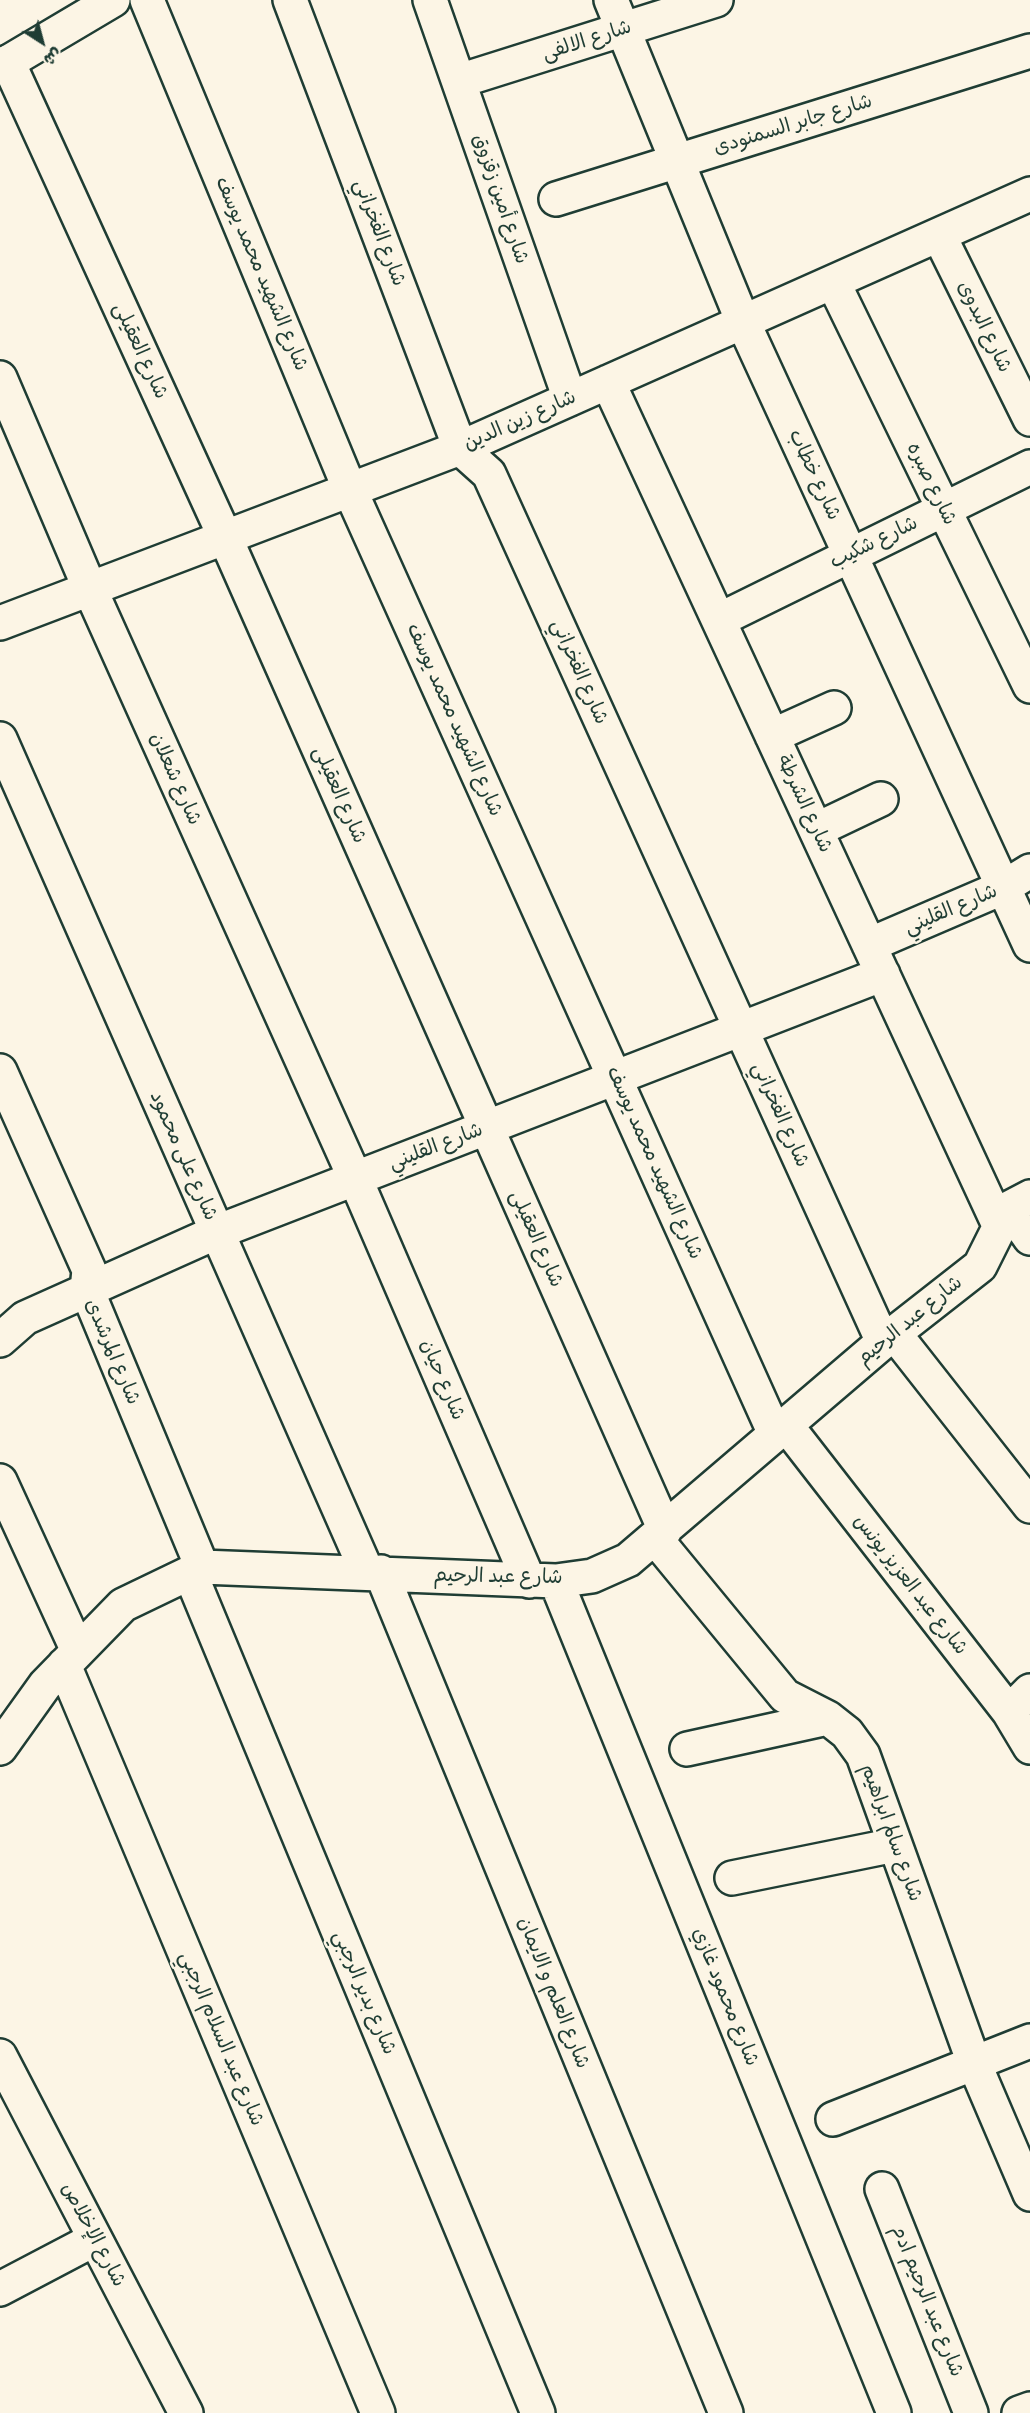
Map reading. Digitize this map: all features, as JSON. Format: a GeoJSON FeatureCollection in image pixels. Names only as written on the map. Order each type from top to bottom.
{"type":"FeatureCollection","features":[{"type":"Feature","properties":{"kind":"street"},"geometry":{"type":"LineString","coordinates":[[4,65],[113,0]]}},
{"type":"Feature","properties":{"kind":"street","name":"شارع الشهيد محمد يوسف"},"geometry":{"type":"LineString","coordinates":[[147,0],[350,490],[616,1077],[780,1430]]}},
{"type":"Feature","properties":{"kind":"street","name":"شارع الفخراني"},"geometry":{"type":"LineString","coordinates":[[290,0],[460,448],[489,474],[741,1028],[888,1337],[1030,1506]]}},
{"type":"Feature","properties":{"kind":"street","name":"شارع أمين زقزوق"},"geometry":{"type":"LineString","coordinates":[[430,0],[570,399]]}},
{"type":"Feature","properties":{"kind":"street","name":"شارع الالفى"},"geometry":{"type":"LineString","coordinates":[[459,81],[617,15],[716,0]]}},
{"type":"Feature","properties":{"kind":"street","name":"شارع خطاب"},"geometry":{"type":"LineString","coordinates":[[617,15],[743,322],[850,555],[1017,879],[1030,945]]}},
{"type":"Feature","properties":{"kind":"street","name":"شارع جابر السمنودى"},"geometry":{"type":"LineString","coordinates":[[556,199],[1030,51]]}},
{"type":"Feature","properties":{"kind":"street","name":"شارع العقيلى"},"geometry":{"type":"LineString","coordinates":[[4,65],[225,537],[487,1127],[660,1534]]}},
{"type":"Feature","properties":{"kind":"street","name":"شارع زين الدين"},"geometry":{"type":"LineString","coordinates":[[0,623],[460,448],[1030,194]]}},
{"type":"Feature","properties":{"kind":"street","name":"شارع البدوى"},"geometry":{"type":"LineString","coordinates":[[939,235],[1030,419]]}},
{"type":"Feature","properties":{"kind":"street","name":"شارع صبره"},"geometry":{"type":"LineString","coordinates":[[832,282],[1030,686]]}},
{"type":"Feature","properties":{"kind":"street","name":"شارع شعلان"},"geometry":{"type":"LineString","coordinates":[[0,378],[90,589],[355,1178]]}},
{"type":"Feature","properties":{"kind":"street","name":"شارع الشرطة"},"geometry":{"type":"LineString","coordinates":[[608,382],[876,959],[1030,1238]]}},
{"type":"Feature","properties":{"kind":"street","name":"شارع شكيب"},"geometry":{"type":"LineString","coordinates":[[718,620],[1030,467]]}},
{"type":"Feature","properties":{"kind":"street"},"geometry":{"type":"LineString","coordinates":[[772,736],[834,708]]}},
{"type":"Feature","properties":{"kind":"street","name":"شارع على محمود"},"geometry":{"type":"LineString","coordinates":[[0,739],[217,1232],[374,1572]]}},
{"type":"Feature","properties":{"kind":"street"},"geometry":{"type":"LineString","coordinates":[[816,830],[880,799]]}},
{"type":"Feature","properties":{"kind":"street","name":"شارع القليني"},"geometry":{"type":"LineString","coordinates":[[0,1340],[25,1318],[217,1232],[741,1028],[876,959],[1017,879]]}},
{"type":"Feature","properties":{"kind":"street","name":"شارع المرشدى"},"geometry":{"type":"LineString","coordinates":[[0,1071],[89,1270],[87,1290],[196,1570]]}},
{"type":"Feature","properties":{"kind":"street","name":"شارع حيان"},"geometry":{"type":"LineString","coordinates":[[355,1178],[542,1581]]}},
{"type":"Feature","properties":{"kind":"street","name":"شارع عبد الرحيم"},"geometry":{"type":"LineString","coordinates":[[0,1749],[45,1685],[123,1605],[196,1570],[374,1572],[542,1581],[601,1572],[627,1560],[888,1337],[980,1266],[1013,1210]]}},
{"type":"Feature","properties":{"kind":"street","name":"شارع عبد العزيز يونس"},"geometry":{"type":"LineString","coordinates":[[780,1430],[1019,1702],[1030,1747]]}},
{"type":"Feature","properties":{"kind":"street","name":"شارع عبد السلام الرجبي"},"geometry":{"type":"LineString","coordinates":[[0,1481],[378,2413]]}},
{"type":"Feature","properties":{"kind":"street","name":"شارع سالم ابراهيم"},"geometry":{"type":"LineString","coordinates":[[660,1534],[785,1696],[828,1718],[847,1733],[862,1755],[974,2063],[1029,2189]]}},
{"type":"Feature","properties":{"kind":"street","name":"شارع بدير الرجبي"},"geometry":{"type":"LineString","coordinates":[[196,1570],[538,2413]]}},
{"type":"Feature","properties":{"kind":"street","name":"شارع العلم و الايمان"},"geometry":{"type":"LineString","coordinates":[[374,1572],[726,2413]]}},
{"type":"Feature","properties":{"kind":"street","name":"شارع محمود غازي"},"geometry":{"type":"LineString","coordinates":[[542,1581],[894,2413]]}},
{"type":"Feature","properties":{"kind":"street"},"geometry":{"type":"LineString","coordinates":[[687,1749],[828,1718]]}},
{"type":"Feature","properties":{"kind":"street"},"geometry":{"type":"LineString","coordinates":[[732,1878],[895,1845]]}},
{"type":"Feature","properties":{"kind":"street"},"geometry":{"type":"LineString","coordinates":[[833,2119],[1030,2041]]}},
{"type":"Feature","properties":{"kind":"street","name":"شارع الإخلاص"},"geometry":{"type":"LineString","coordinates":[[0,2056],[186,2413]]}},
{"type":"Feature","properties":{"kind":"street","name":"شارع عبد الرحيم ادم"},"geometry":{"type":"LineString","coordinates":[[882,2188],[971,2413]]}},
{"type":"Feature","properties":{"kind":"street"},"geometry":{"type":"LineString","coordinates":[[0,2289],[95,2240]]}},
{"type":"Feature","properties":{"kind":"street"},"geometry":{"type":"LineString","coordinates":[[1019,2413],[1030,2409]]}}]}
